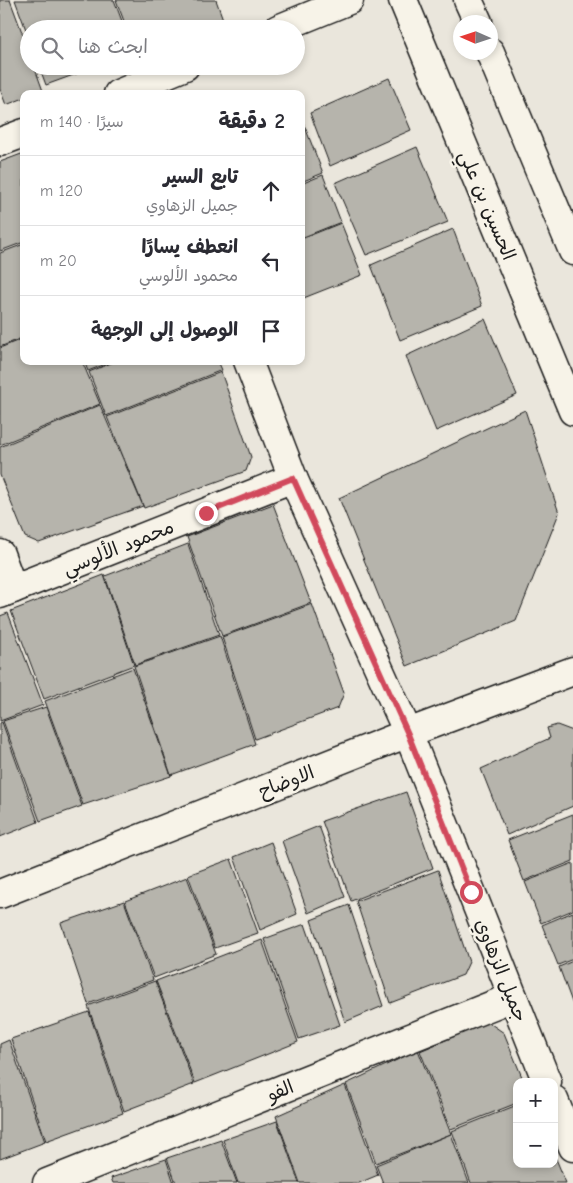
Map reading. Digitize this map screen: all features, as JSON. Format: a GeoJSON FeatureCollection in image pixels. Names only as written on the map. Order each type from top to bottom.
{"type":"FeatureCollection","features":[{"type":"Feature","properties":{"kind":"street"},"geometry":{"type":"LineString","coordinates":[[300,20],[349,0]]}},
{"type":"Feature","properties":{"kind":"street","name":"الحسين بن علي"},"geometry":{"type":"LineString","coordinates":[[402,0],[573,411]]}},
{"type":"Feature","properties":{"kind":"street"},"geometry":{"type":"LineString","coordinates":[[468,0],[475,15]]}},
{"type":"Feature","properties":{"kind":"street"},"geometry":{"type":"LineString","coordinates":[[493,60],[573,251]]}},
{"type":"Feature","properties":{"kind":"street"},"geometry":{"type":"LineString","coordinates":[[135,90],[166,75]]}},
{"type":"Feature","properties":{"kind":"street"},"geometry":{"type":"LineString","coordinates":[[0,142],[20,134]]}},
{"type":"Feature","properties":{"kind":"street","name":"جميل الزهاوي"},"geometry":{"type":"LineString","coordinates":[[250,365],[293,478],[408,734],[545,1078]]}},
{"type":"Feature","properties":{"kind":"street","name":"محمود الألوسي"},"geometry":{"type":"LineString","coordinates":[[7,591],[293,478]]}},
{"type":"Feature","properties":{"kind":"street"},"geometry":{"type":"LineString","coordinates":[[0,554],[7,591]]}},
{"type":"Feature","properties":{"kind":"street","name":"الاوضاح"},"geometry":{"type":"LineString","coordinates":[[0,894],[573,671]]}},
{"type":"Feature","properties":{"kind":"street","name":"الفو"},"geometry":{"type":"LineString","coordinates":[[47,1183],[513,997]]}},
{"type":"Feature","properties":{"kind":"street"},"geometry":{"type":"LineString","coordinates":[[558,1110],[573,1147]]}},
{"type":"Feature","properties":{"kind":"building"},"geometry":{"type":"Polygon","coordinates":[[[0,0],[10,0],[20,27],[20,75],[37,75],[43,90],[20,90],[20,100],[6,105],[0,89],[0,0]]]}},
{"type":"Feature","properties":{"kind":"building"},"geometry":{"type":"Polygon","coordinates":[[[15,0],[114,0],[122,20],[22,20],[15,0]]]}},
{"type":"Feature","properties":{"kind":"building"},"geometry":{"type":"Polygon","coordinates":[[[116,0],[216,0],[223,20],[124,20],[116,0]]]}},
{"type":"Feature","properties":{"kind":"building"},"geometry":{"type":"Polygon","coordinates":[[[42,75],[73,75],[46,85],[42,75]]]}},
{"type":"Feature","properties":{"kind":"building"},"geometry":{"type":"Polygon","coordinates":[[[389,78],[411,130],[330,166],[310,113],[389,78]]]}},
{"type":"Feature","properties":{"kind":"building"},"geometry":{"type":"Polygon","coordinates":[[[305,127],[323,173],[305,180],[305,127]]]}},
{"type":"Feature","properties":{"kind":"building"},"geometry":{"type":"Polygon","coordinates":[[[417,147],[448,222],[366,255],[335,183],[417,147]]]}},
{"type":"Feature","properties":{"kind":"building"},"geometry":{"type":"Polygon","coordinates":[[[20,154],[20,244],[0,251],[0,162],[20,154]]]}},
{"type":"Feature","properties":{"kind":"building"},"geometry":{"type":"Polygon","coordinates":[[[323,175],[341,222],[305,236],[305,182],[323,175]]]}},
{"type":"Feature","properties":{"kind":"building"},"geometry":{"type":"Polygon","coordinates":[[[341,223],[362,275],[305,297],[305,237],[341,223]]]}},
{"type":"Feature","properties":{"kind":"building"},"geometry":{"type":"Polygon","coordinates":[[[453,229],[482,306],[400,340],[371,265],[453,229]]]}},
{"type":"Feature","properties":{"kind":"building"},"geometry":{"type":"Polygon","coordinates":[[[20,246],[20,339],[0,347],[0,253],[20,246]]]}},
{"type":"Feature","properties":{"kind":"building"},"geometry":{"type":"Polygon","coordinates":[[[485,319],[517,395],[436,431],[406,356],[485,319]]]}},
{"type":"Feature","properties":{"kind":"building"},"geometry":{"type":"Polygon","coordinates":[[[20,340],[20,365],[84,365],[100,404],[0,445],[0,348],[20,340]]]}},
{"type":"Feature","properties":{"kind":"building"},"geometry":{"type":"Polygon","coordinates":[[[86,365],[103,365],[88,371],[86,365]]]}},
{"type":"Feature","properties":{"kind":"building"},"geometry":{"type":"Polygon","coordinates":[[[106,365],[220,365],[222,370],[106,416],[89,372],[106,365]]]}},
{"type":"Feature","properties":{"kind":"building"},"geometry":{"type":"Polygon","coordinates":[[[221,372],[251,457],[246,471],[144,508],[107,417],[221,372]]]}},
{"type":"Feature","properties":{"kind":"building"},"geometry":{"type":"Polygon","coordinates":[[[100,405],[143,506],[39,543],[25,537],[0,475],[0,447],[100,405]]]}},
{"type":"Feature","properties":{"kind":"building"},"geometry":{"type":"Polygon","coordinates":[[[525,410],[559,513],[516,621],[407,666],[339,498],[525,410]]]}},
{"type":"Feature","properties":{"kind":"building"},"geometry":{"type":"Polygon","coordinates":[[[273,504],[311,603],[222,636],[187,537],[273,504]]]}},
{"type":"Feature","properties":{"kind":"building"},"geometry":{"type":"Polygon","coordinates":[[[188,544],[219,635],[135,665],[105,576],[188,544]]]}},
{"type":"Feature","properties":{"kind":"building"},"geometry":{"type":"Polygon","coordinates":[[[104,575],[134,665],[44,699],[11,611],[104,575]]]}},
{"type":"Feature","properties":{"kind":"building"},"geometry":{"type":"Polygon","coordinates":[[[312,604],[344,693],[338,708],[255,739],[222,637],[312,604]]]}},
{"type":"Feature","properties":{"kind":"building"},"geometry":{"type":"Polygon","coordinates":[[[8,613],[43,705],[0,721],[0,616],[8,613]]]}},
{"type":"Feature","properties":{"kind":"building"},"geometry":{"type":"Polygon","coordinates":[[[220,636],[255,744],[171,775],[134,666],[220,636]]]}},
{"type":"Feature","properties":{"kind":"building"},"geometry":{"type":"Polygon","coordinates":[[[133,668],[171,776],[83,805],[45,701],[133,668]]]}},
{"type":"Feature","properties":{"kind":"building"},"geometry":{"type":"Polygon","coordinates":[[[46,707],[82,806],[40,821],[3,721],[46,707]]]}},
{"type":"Feature","properties":{"kind":"building"},"geometry":{"type":"Polygon","coordinates":[[[2,722],[38,822],[0,837],[0,723],[2,722]]]}},
{"type":"Feature","properties":{"kind":"building"},"geometry":{"type":"Polygon","coordinates":[[[557,725],[573,731],[573,806],[507,835],[481,769],[550,738],[547,728],[557,725]]]}},
{"type":"Feature","properties":{"kind":"building"},"geometry":{"type":"Polygon","coordinates":[[[406,792],[433,868],[351,901],[322,821],[406,792]]]}},
{"type":"Feature","properties":{"kind":"building"},"geometry":{"type":"Polygon","coordinates":[[[573,814],[573,861],[524,881],[508,840],[573,814]]]}},
{"type":"Feature","properties":{"kind":"building"},"geometry":{"type":"Polygon","coordinates":[[[319,826],[345,897],[308,913],[282,841],[319,826]]]}},
{"type":"Feature","properties":{"kind":"building"},"geometry":{"type":"Polygon","coordinates":[[[271,842],[297,914],[260,930],[234,857],[271,842]]]}},
{"type":"Feature","properties":{"kind":"building"},"geometry":{"type":"Polygon","coordinates":[[[231,859],[258,933],[215,948],[188,875],[231,859]]]}},
{"type":"Feature","properties":{"kind":"building"},"geometry":{"type":"Polygon","coordinates":[[[573,863],[573,910],[541,923],[525,882],[573,863]]]}},
{"type":"Feature","properties":{"kind":"building"},"geometry":{"type":"Polygon","coordinates":[[[438,870],[469,962],[463,975],[390,1003],[356,901],[438,870]]]}},
{"type":"Feature","properties":{"kind":"building"},"geometry":{"type":"Polygon","coordinates":[[[187,877],[216,954],[154,978],[125,901],[187,877]]]}},
{"type":"Feature","properties":{"kind":"building"},"geometry":{"type":"Polygon","coordinates":[[[124,901],[153,980],[88,1004],[61,923],[124,901]]]}},
{"type":"Feature","properties":{"kind":"building"},"geometry":{"type":"Polygon","coordinates":[[[349,905],[383,1006],[345,1022],[311,920],[349,905]]]}},
{"type":"Feature","properties":{"kind":"building"},"geometry":{"type":"Polygon","coordinates":[[[573,912],[573,959],[558,965],[542,925],[573,912]]]}},
{"type":"Feature","properties":{"kind":"building"},"geometry":{"type":"Polygon","coordinates":[[[305,924],[340,1025],[299,1039],[264,939],[305,924]]]}},
{"type":"Feature","properties":{"kind":"building"},"geometry":{"type":"Polygon","coordinates":[[[262,940],[298,1042],[195,1083],[156,981],[262,940]]]}},
{"type":"Feature","properties":{"kind":"building"},"geometry":{"type":"Polygon","coordinates":[[[573,961],[573,1005],[559,967],[573,961]]]}},
{"type":"Feature","properties":{"kind":"building"},"geometry":{"type":"Polygon","coordinates":[[[155,981],[194,1084],[124,1111],[88,1006],[155,981]]]}},
{"type":"Feature","properties":{"kind":"building"},"geometry":{"type":"Polygon","coordinates":[[[89,1012],[123,1113],[46,1141],[11,1039],[89,1012]]]}},
{"type":"Feature","properties":{"kind":"building"},"geometry":{"type":"Polygon","coordinates":[[[488,1022],[504,1033],[522,1078],[513,1078],[513,1105],[451,1129],[420,1051],[488,1022]]]}},
{"type":"Feature","properties":{"kind":"building"},"geometry":{"type":"Polygon","coordinates":[[[9,1040],[45,1142],[0,1159],[0,1044],[9,1040]]]}},
{"type":"Feature","properties":{"kind":"building"},"geometry":{"type":"Polygon","coordinates":[[[418,1050],[451,1134],[376,1163],[346,1084],[418,1050]]]}},
{"type":"Feature","properties":{"kind":"building"},"geometry":{"type":"Polygon","coordinates":[[[345,1085],[378,1175],[359,1183],[300,1183],[276,1116],[345,1085]]]}},
{"type":"Feature","properties":{"kind":"building"},"geometry":{"type":"Polygon","coordinates":[[[513,1107],[513,1168],[558,1168],[558,1164],[566,1183],[471,1183],[452,1131],[513,1107]]]}},
{"type":"Feature","properties":{"kind":"building"},"geometry":{"type":"Polygon","coordinates":[[[277,1121],[299,1183],[238,1183],[223,1140],[277,1121]]]}},
{"type":"Feature","properties":{"kind":"building"},"geometry":{"type":"Polygon","coordinates":[[[451,1134],[469,1183],[383,1183],[376,1165],[451,1134]]]}},
{"type":"Feature","properties":{"kind":"building"},"geometry":{"type":"Polygon","coordinates":[[[221,1140],[237,1183],[176,1183],[167,1158],[221,1140]]]}},
{"type":"Feature","properties":{"kind":"building"},"geometry":{"type":"Polygon","coordinates":[[[166,1159],[174,1183],[113,1183],[111,1178],[166,1159]]]}},
{"type":"Feature","properties":{"kind":"route"},"geometry":{"type":"LineString","coordinates":[[206,513],[293,478],[408,734],[471,892]]}}]}
